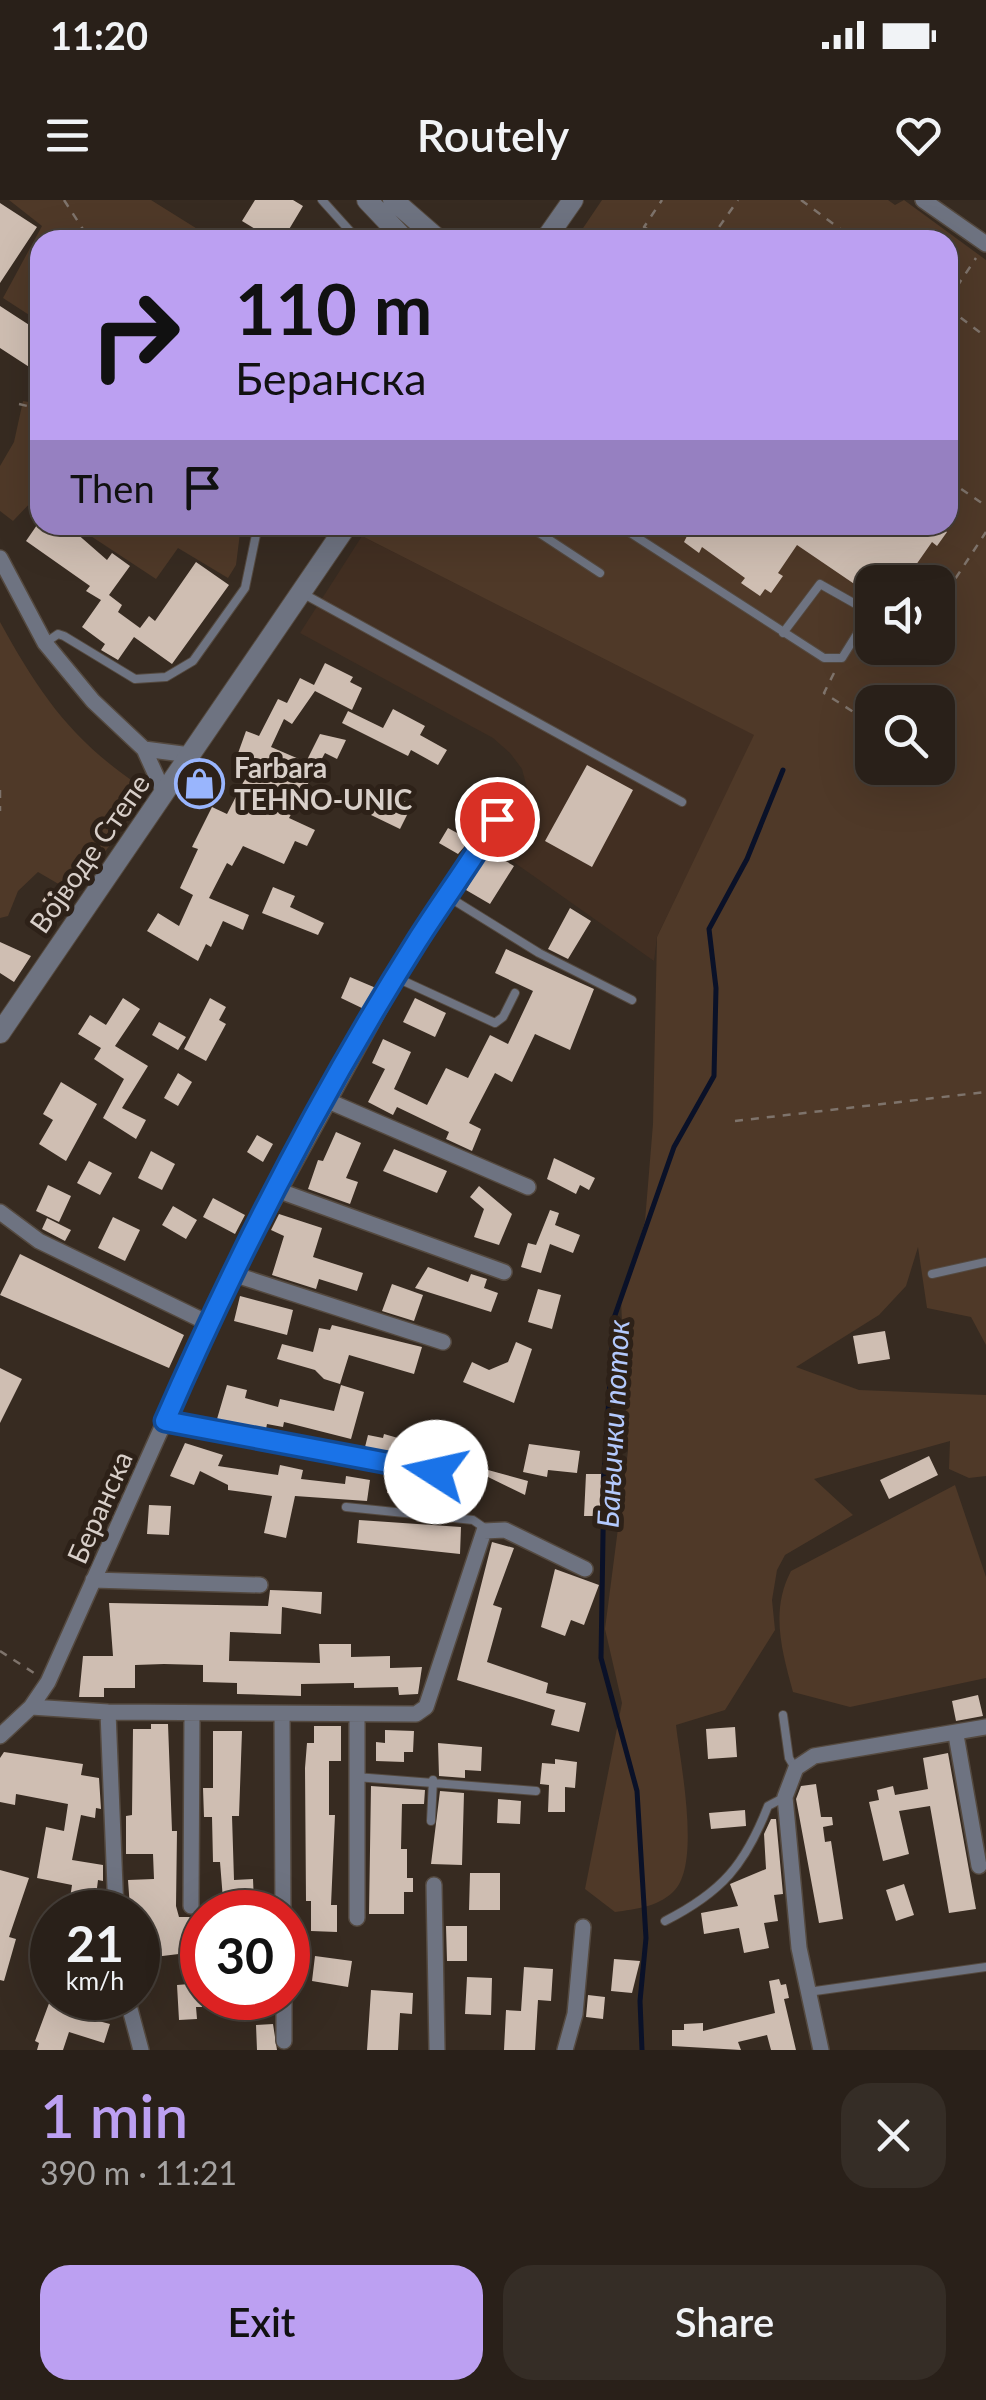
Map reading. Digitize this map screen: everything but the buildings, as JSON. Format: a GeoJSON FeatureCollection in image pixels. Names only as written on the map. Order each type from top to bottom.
{"type":"FeatureCollection","features":[{"type":"Feature","properties":{"kind":"street"},"geometry":{"type":"LineString","coordinates":[[367,200],[425,230]]}},
{"type":"Feature","properties":{"kind":"street"},"geometry":{"type":"LineString","coordinates":[[552,230],[572,200]]}},
{"type":"Feature","properties":{"kind":"street"},"geometry":{"type":"LineString","coordinates":[[923,200],[986,244]]}},
{"type":"Feature","properties":{"kind":"street"},"geometry":{"type":"LineString","coordinates":[[388,208],[400,230]]}},
{"type":"Feature","properties":{"kind":"street","name":"Војводе Степе"},"geometry":{"type":"LineString","coordinates":[[0,1033],[340,535]]}},
{"type":"Feature","properties":{"kind":"street","name":"Војводе Степе"},"geometry":{"type":"LineString","coordinates":[[0,558],[45,643],[94,701],[144,749],[190,755]]}},
{"type":"Feature","properties":{"kind":"street"},"geometry":{"type":"LineString","coordinates":[[144,749],[164,793]]}},
{"type":"Feature","properties":{"kind":"street","name":"Беранска"},"geometry":{"type":"LineString","coordinates":[[0,1736],[31,1706],[48,1682],[208,1323],[277,1190],[397,978],[497,819]]}},
{"type":"Feature","properties":{"kind":"street"},"geometry":{"type":"LineString","coordinates":[[326,1100],[528,1188]]}},
{"type":"Feature","properties":{"kind":"street"},"geometry":{"type":"LineString","coordinates":[[277,1190],[504,1272]]}},
{"type":"Feature","properties":{"kind":"street"},"geometry":{"type":"LineString","coordinates":[[0,1212],[39,1241],[208,1323]]}},
{"type":"Feature","properties":{"kind":"street"},"geometry":{"type":"LineString","coordinates":[[233,1274],[443,1342]]}},
{"type":"Feature","properties":{"kind":"street"},"geometry":{"type":"LineString","coordinates":[[165,1421],[436,1472]]}},
{"type":"Feature","properties":{"kind":"street"},"geometry":{"type":"LineString","coordinates":[[31,1706],[108,1712],[412,1714],[426,1707],[485,1530],[505,1530],[584,1569]]}},
{"type":"Feature","properties":{"kind":"street"},"geometry":{"type":"LineString","coordinates":[[93,1580],[260,1585]]}},
{"type":"Feature","properties":{"kind":"street"},"geometry":{"type":"LineString","coordinates":[[108,1712],[115,1890]]}},
{"type":"Feature","properties":{"kind":"street"},"geometry":{"type":"LineString","coordinates":[[191,1890],[192,1713]]}},
{"type":"Feature","properties":{"kind":"street"},"geometry":{"type":"LineString","coordinates":[[282,1714],[283,1890]]}},
{"type":"Feature","properties":{"kind":"street"},"geometry":{"type":"LineString","coordinates":[[357,1714],[357,1918]]}},
{"type":"Feature","properties":{"kind":"street"},"geometry":{"type":"LineString","coordinates":[[821,2050],[794,1906],[785,1797],[796,1768],[814,1756],[986,1727]]}},
{"type":"Feature","properties":{"kind":"street"},"geometry":{"type":"LineString","coordinates":[[956,1735],[979,1866]]}},
{"type":"Feature","properties":{"kind":"street"},"geometry":{"type":"LineString","coordinates":[[434,1885],[437,2050]]}},
{"type":"Feature","properties":{"kind":"street"},"geometry":{"type":"LineString","coordinates":[[565,2050],[576,2014],[583,1927]]}},
{"type":"Feature","properties":{"kind":"street"},"geometry":{"type":"LineString","coordinates":[[134,2020],[141,2050]]}},
{"type":"Feature","properties":{"kind":"street"},"geometry":{"type":"LineString","coordinates":[[284,2020],[284,2042]]}},
{"type":"Feature","properties":{"kind":"lane"},"geometry":{"type":"LineString","coordinates":[[322,200],[349,230]]}},
{"type":"Feature","properties":{"kind":"lane"},"geometry":{"type":"LineString","coordinates":[[45,643],[58,634],[64,636],[135,679],[182,670],[193,662],[245,588],[256,535]]}},
{"type":"Feature","properties":{"kind":"lane"},"geometry":{"type":"LineString","coordinates":[[544,535],[600,573]]}},
{"type":"Feature","properties":{"kind":"lane"},"geometry":{"type":"LineString","coordinates":[[633,535],[783,633],[824,658],[842,658],[865,621],[859,606],[827,584],[814,587],[783,633]]}},
{"type":"Feature","properties":{"kind":"lane"},"geometry":{"type":"LineString","coordinates":[[302,593],[682,802]]}},
{"type":"Feature","properties":{"kind":"lane"},"geometry":{"type":"LineString","coordinates":[[447,896],[540,953],[632,1000]]}},
{"type":"Feature","properties":{"kind":"lane"},"geometry":{"type":"LineString","coordinates":[[397,978],[494,1022],[503,1017],[514,993]]}},
{"type":"Feature","properties":{"kind":"lane"},"geometry":{"type":"LineString","coordinates":[[932,1274],[986,1262]]}},
{"type":"Feature","properties":{"kind":"lane"},"geometry":{"type":"LineString","coordinates":[[346,1507],[472,1520],[485,1530]]}},
{"type":"Feature","properties":{"kind":"lane"},"geometry":{"type":"LineString","coordinates":[[783,1715],[789,1758],[796,1768]]}},
{"type":"Feature","properties":{"kind":"lane"},"geometry":{"type":"LineString","coordinates":[[356,1777],[433,1780],[536,1792]]}},
{"type":"Feature","properties":{"kind":"lane"},"geometry":{"type":"LineString","coordinates":[[431,1821],[433,1780]]}},
{"type":"Feature","properties":{"kind":"lane"},"geometry":{"type":"LineString","coordinates":[[665,1920],[694,1908],[735,1870],[753,1846],[768,1806],[785,1797]]}},
{"type":"Feature","properties":{"kind":"lane"},"geometry":{"type":"LineString","coordinates":[[808,1992],[986,1967]]}},
{"type":"Feature","properties":{"kind":"path"},"geometry":{"type":"LineString","coordinates":[[64,200],[84,230]]}},
{"type":"Feature","properties":{"kind":"path"},"geometry":{"type":"LineString","coordinates":[[648,230],[644,227],[662,200]]}},
{"type":"Feature","properties":{"kind":"path"},"geometry":{"type":"LineString","coordinates":[[717,230],[738,200]]}},
{"type":"Feature","properties":{"kind":"path"},"geometry":{"type":"LineString","coordinates":[[801,200],[842,230]]}},
{"type":"Feature","properties":{"kind":"path"},"geometry":{"type":"LineString","coordinates":[[958,285],[986,244]]}},
{"type":"Feature","properties":{"kind":"path"},"geometry":{"type":"LineString","coordinates":[[958,316],[986,337]]}},
{"type":"Feature","properties":{"kind":"path"},"geometry":{"type":"LineString","coordinates":[[19,404],[30,407]]}},
{"type":"Feature","properties":{"kind":"path"},"geometry":{"type":"LineString","coordinates":[[958,487],[986,506]]}},
{"type":"Feature","properties":{"kind":"path"},"geometry":{"type":"LineString","coordinates":[[955,580],[986,532]]}},
{"type":"Feature","properties":{"kind":"path"},"geometry":{"type":"LineString","coordinates":[[842,658],[824,693],[855,713]]}},
{"type":"Feature","properties":{"kind":"path"},"geometry":{"type":"LineString","coordinates":[[0,790],[0,812]]}},
{"type":"Feature","properties":{"kind":"path"},"geometry":{"type":"LineString","coordinates":[[735,1121],[986,1092]]}},
{"type":"Feature","properties":{"kind":"path"},"geometry":{"type":"LineString","coordinates":[[0,1651],[48,1682]]}},
{"type":"Feature","properties":{"kind":"shaded area"},"geometry":{"type":"Polygon","coordinates":[[[9,200],[151,200],[199,230],[40,230],[42,226],[9,200]]]}},
{"type":"Feature","properties":{"kind":"shaded area"},"geometry":{"type":"Polygon","coordinates":[[[602,200],[888,200],[895,205],[904,200],[945,230],[582,230],[602,200]]]}},
{"type":"Feature","properties":{"kind":"shaded area"},"geometry":{"type":"Polygon","coordinates":[[[958,240],[986,260],[986,1345],[971,1317],[927,1308],[918,1247],[906,1286],[879,1315],[796,1367],[859,1390],[986,1395],[986,1476],[969,1478],[949,1469],[950,1441],[814,1479],[853,1515],[785,1555],[777,1570],[772,1600],[775,1630],[725,1710],[676,1725],[688,1837],[682,1879],[660,1901],[615,1912],[585,1889],[622,1703],[605,1629],[628,1451],[621,1300],[645,1221],[653,1124],[657,937],[754,735],[362,536],[958,535],[958,240]]]}},
{"type":"Feature","properties":{"kind":"shaded area"},"geometry":{"type":"Polygon","coordinates":[[[30,248],[30,316],[3,298],[30,248]]]}},
{"type":"Feature","properties":{"kind":"shaded area"},"geometry":{"type":"Polygon","coordinates":[[[23,401],[30,402],[30,503],[13,521],[0,511],[0,466],[14,442],[23,401]]]}},
{"type":"Feature","properties":{"kind":"shaded area"},"geometry":{"type":"Polygon","coordinates":[[[89,535],[240,535],[236,565],[228,578],[178,548],[156,579],[89,535]]]}},
{"type":"Feature","properties":{"kind":"shaded area"},"geometry":{"type":"Polygon","coordinates":[[[362,536],[755,735],[657,937],[654,961],[494,848],[527,788],[522,769],[510,753],[493,738],[300,633],[362,536]]]}},
{"type":"Feature","properties":{"kind":"shaded area"},"geometry":{"type":"Polygon","coordinates":[[[0,622],[57,711],[91,748],[134,782],[128,821],[74,893],[38,872],[18,891],[8,916],[0,918],[0,622]]]}},
{"type":"Feature","properties":{"kind":"shaded area"},"geometry":{"type":"Polygon","coordinates":[[[955,1485],[986,1577],[986,1678],[850,1707],[793,1692],[782,1646],[780,1616],[791,1571],[955,1485]]]}},
{"type":"Feature","properties":{"kind":"waterway","name":"Бањички поток"},"geometry":{"type":"LineString","coordinates":[[642,2050],[640,2001],[646,1938],[637,1791],[601,1658],[604,1475],[614,1318],[674,1147],[714,1076],[716,988],[709,929],[747,859],[783,770]]}},
{"type":"Feature","properties":{"kind":"place","name":"Farbara TEHNO-UNIC"},"geometry":{"type":"Point","coordinates":[199,783]}},
{"type":"Feature","properties":{"kind":"route"},"geometry":{"type":"LineString","coordinates":[[436,1472],[165,1421],[218,1302],[326,1100],[415,944],[497,819]]}}]}
